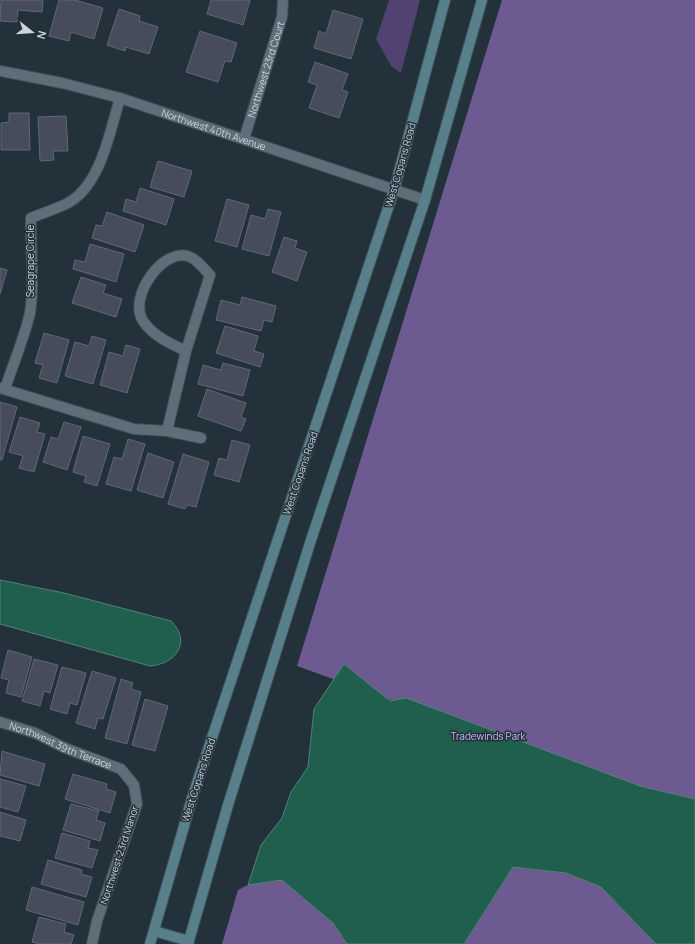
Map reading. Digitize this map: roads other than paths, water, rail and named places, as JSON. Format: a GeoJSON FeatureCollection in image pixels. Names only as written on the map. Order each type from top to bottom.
{"type":"FeatureCollection","features":[{"type":"Feature","properties":{"kind":"main road","name":"West Copans Road"},"geometry":{"type":"LineString","coordinates":[[150,944],[192,795],[394,190],[445,0]]}},
{"type":"Feature","properties":{"kind":"main road"},"geometry":{"type":"LineString","coordinates":[[154,931],[188,943],[228,805],[311,540],[425,200],[482,0]]}},
{"type":"Feature","properties":{"kind":"street","name":"Northwest 23rd Court"},"geometry":{"type":"LineString","coordinates":[[244,139],[282,17],[283,0]]}},
{"type":"Feature","properties":{"kind":"street","name":"Northwest 40th Avenue"},"geometry":{"type":"LineString","coordinates":[[0,71],[62,83],[120,98],[425,200]]}},
{"type":"Feature","properties":{"kind":"street","name":"Seagrape Circle"},"geometry":{"type":"LineString","coordinates":[[120,98],[100,162],[87,186],[69,202],[30,218],[32,283],[30,313],[2,389],[134,429],[167,431],[201,438]]}},
{"type":"Feature","properties":{"kind":"street"},"geometry":{"type":"LineString","coordinates":[[167,431],[186,352],[210,275],[192,258],[179,255],[162,263],[147,280],[138,302],[143,321],[160,338],[186,352]]}},
{"type":"Feature","properties":{"kind":"street","name":"Northwest 39th Terrace"},"geometry":{"type":"LineString","coordinates":[[0,722],[35,733],[65,748],[121,769]]}},
{"type":"Feature","properties":{"kind":"street","name":"Northwest 23rd Manor"},"geometry":{"type":"LineString","coordinates":[[92,944],[97,921],[137,804],[134,785],[121,769]]}},
{"type":"Feature","properties":{"kind":"park label","name":"Tradewinds Park"},"geometry":{"type":"Point","coordinates":[488,736]}}]}
